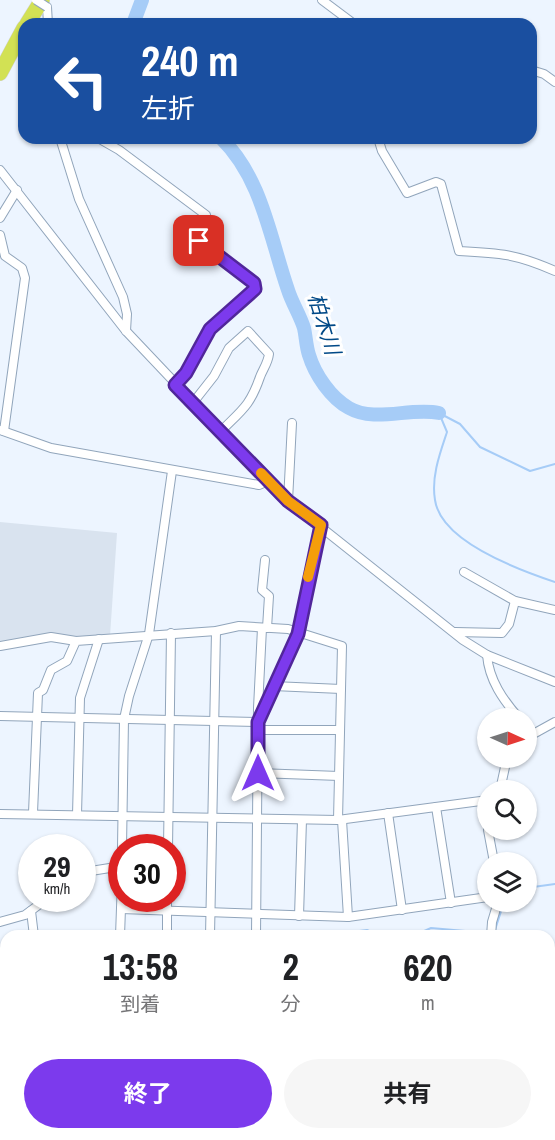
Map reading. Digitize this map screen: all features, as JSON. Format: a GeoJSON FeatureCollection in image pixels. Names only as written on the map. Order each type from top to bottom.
{"type":"FeatureCollection","features":[{"type":"Feature","properties":{"kind":"highway"},"geometry":{"type":"LineString","coordinates":[[32,18],[45,3]]}},
{"type":"Feature","properties":{"kind":"highway"},"geometry":{"type":"LineString","coordinates":[[0,73],[18,39]]}},
{"type":"Feature","properties":{"kind":"street"},"geometry":{"type":"LineString","coordinates":[[36,0],[45,3],[47,18]]}},
{"type":"Feature","properties":{"kind":"street"},"geometry":{"type":"LineString","coordinates":[[322,0],[346,18]]}},
{"type":"Feature","properties":{"kind":"street"},"geometry":{"type":"LineString","coordinates":[[537,72],[555,82]]}},
{"type":"Feature","properties":{"kind":"street"},"geometry":{"type":"LineString","coordinates":[[62,144],[79,199],[123,297],[127,314],[126,331]]}},
{"type":"Feature","properties":{"kind":"street"},"geometry":{"type":"LineString","coordinates":[[108,144],[206,215],[207,220],[199,241],[254,283],[255,289],[210,329],[186,373],[175,385]]}},
{"type":"Feature","properties":{"kind":"street"},"geometry":{"type":"LineString","coordinates":[[380,144],[407,193],[436,182],[441,184],[459,251],[500,252],[525,258],[555,271]]}},
{"type":"Feature","properties":{"kind":"street"},"geometry":{"type":"LineString","coordinates":[[1,176],[17,190],[126,331],[192,404],[288,501],[454,632],[487,655],[555,682]]}},
{"type":"Feature","properties":{"kind":"street"},"geometry":{"type":"LineString","coordinates":[[0,216],[17,190]]}},
{"type":"Feature","properties":{"kind":"street"},"geometry":{"type":"LineString","coordinates":[[0,235],[5,256],[22,268],[26,278],[2,430],[51,448],[260,485],[268,481]]}},
{"type":"Feature","properties":{"kind":"street"},"geometry":{"type":"LineString","coordinates":[[192,404],[214,376],[229,348],[248,331],[269,354],[268,362],[261,374],[254,397],[221,431]]}},
{"type":"Feature","properties":{"kind":"street"},"geometry":{"type":"LineString","coordinates":[[288,501],[292,423]]}},
{"type":"Feature","properties":{"kind":"street"},"geometry":{"type":"LineString","coordinates":[[122,834],[124,719],[148,634],[172,471]]}},
{"type":"Feature","properties":{"kind":"street"},"geometry":{"type":"LineString","coordinates":[[258,726],[298,634],[321,525]]}},
{"type":"Feature","properties":{"kind":"street"},"geometry":{"type":"LineString","coordinates":[[256,930],[258,726],[268,596],[262,590],[265,560]]}},
{"type":"Feature","properties":{"kind":"street"},"geometry":{"type":"LineString","coordinates":[[464,572],[515,601],[555,610]]}},
{"type":"Feature","properties":{"kind":"street"},"geometry":{"type":"LineString","coordinates":[[454,632],[502,633],[508,624],[515,601]]}},
{"type":"Feature","properties":{"kind":"street"},"geometry":{"type":"LineString","coordinates":[[0,646],[51,636],[76,641],[148,634],[216,631],[239,626],[288,630],[342,646],[339,776],[340,820],[348,917]]}},
{"type":"Feature","properties":{"kind":"street"},"geometry":{"type":"LineString","coordinates":[[210,930],[216,631]]}},
{"type":"Feature","properties":{"kind":"street"},"geometry":{"type":"LineString","coordinates":[[168,834],[171,633]]}},
{"type":"Feature","properties":{"kind":"street"},"geometry":{"type":"LineString","coordinates":[[77,815],[80,698],[99,639]]}},
{"type":"Feature","properties":{"kind":"street"},"geometry":{"type":"LineString","coordinates":[[33,813],[38,693],[43,690],[51,670],[67,661],[76,641]]}},
{"type":"Feature","properties":{"kind":"street"},"geometry":{"type":"LineString","coordinates":[[487,655],[488,668],[500,693],[511,708]]}},
{"type":"Feature","properties":{"kind":"street"},"geometry":{"type":"LineString","coordinates":[[273,687],[341,689]]}},
{"type":"Feature","properties":{"kind":"street"},"geometry":{"type":"LineString","coordinates":[[0,716],[215,721],[258,726],[340,730]]}},
{"type":"Feature","properties":{"kind":"street"},"geometry":{"type":"LineString","coordinates":[[537,732],[555,722]]}},
{"type":"Feature","properties":{"kind":"street"},"geometry":{"type":"LineString","coordinates":[[258,773],[339,776]]}},
{"type":"Feature","properties":{"kind":"street"},"geometry":{"type":"LineString","coordinates":[[0,814],[340,820],[477,801]]}},
{"type":"Feature","properties":{"kind":"street"},"geometry":{"type":"LineString","coordinates":[[436,807],[451,903]]}},
{"type":"Feature","properties":{"kind":"street"},"geometry":{"type":"LineString","coordinates":[[388,813],[402,910]]}},
{"type":"Feature","properties":{"kind":"street"},"geometry":{"type":"LineString","coordinates":[[299,916],[302,820]]}},
{"type":"Feature","properties":{"kind":"street"},"geometry":{"type":"LineString","coordinates":[[186,911],[348,917],[477,899]]}},
{"type":"Feature","properties":{"kind":"street"},"geometry":{"type":"LineString","coordinates":[[0,922],[28,912]]}},
{"type":"Feature","properties":{"kind":"street"},"geometry":{"type":"LineString","coordinates":[[31,912],[33,930]]}},
{"type":"Feature","properties":{"kind":"street"},"geometry":{"type":"LineString","coordinates":[[120,930],[121,912]]}},
{"type":"Feature","properties":{"kind":"street"},"geometry":{"type":"LineString","coordinates":[[167,912],[167,930]]}},
{"type":"Feature","properties":{"kind":"street"},"geometry":{"type":"LineString","coordinates":[[491,930],[495,912]]}},
{"type":"Feature","properties":{"kind":"shaded area"},"geometry":{"type":"Polygon","coordinates":[[[0,522],[117,533],[110,636],[83,639],[49,634],[0,642],[0,522]]]}},
{"type":"Feature","properties":{"kind":"waterway","name":"柏木川"},"geometry":{"type":"LineString","coordinates":[[135,18],[142,0]]}},
{"type":"Feature","properties":{"kind":"waterway","name":"柏木川"},"geometry":{"type":"LineString","coordinates":[[226,144],[246,171],[255,190],[290,295],[304,328],[309,355],[324,385],[342,404],[359,412],[381,415],[439,413]]}},
{"type":"Feature","properties":{"kind":"waterway"},"geometry":{"type":"LineString","coordinates":[[439,413],[447,432],[434,483],[435,500],[440,515],[451,529],[484,552],[503,562],[555,582]]}},
{"type":"Feature","properties":{"kind":"waterway","name":"柏木川"},"geometry":{"type":"LineString","coordinates":[[439,413],[460,424],[480,447],[530,471],[555,464]]}},
{"type":"Feature","properties":{"kind":"waterway"},"geometry":{"type":"LineString","coordinates":[[537,886],[555,884]]}},
{"type":"Feature","properties":{"kind":"waterway"},"geometry":{"type":"LineString","coordinates":[[495,930],[501,912]]}},
{"type":"Feature","properties":{"kind":"waterway"},"geometry":{"type":"LineString","coordinates":[[426,930],[431,928],[454,930]]}},
{"type":"Feature","properties":{"kind":"slow traffic"},"geometry":{"type":"LineString","coordinates":[[261,473],[288,501],[321,525],[308,577]]}},
{"type":"Feature","properties":{"kind":"route"},"geometry":{"type":"LineString","coordinates":[[199,241],[254,283],[255,289],[210,329],[186,373],[175,385],[288,501],[321,525],[312,555],[298,634],[258,722],[258,773]]}}]}
